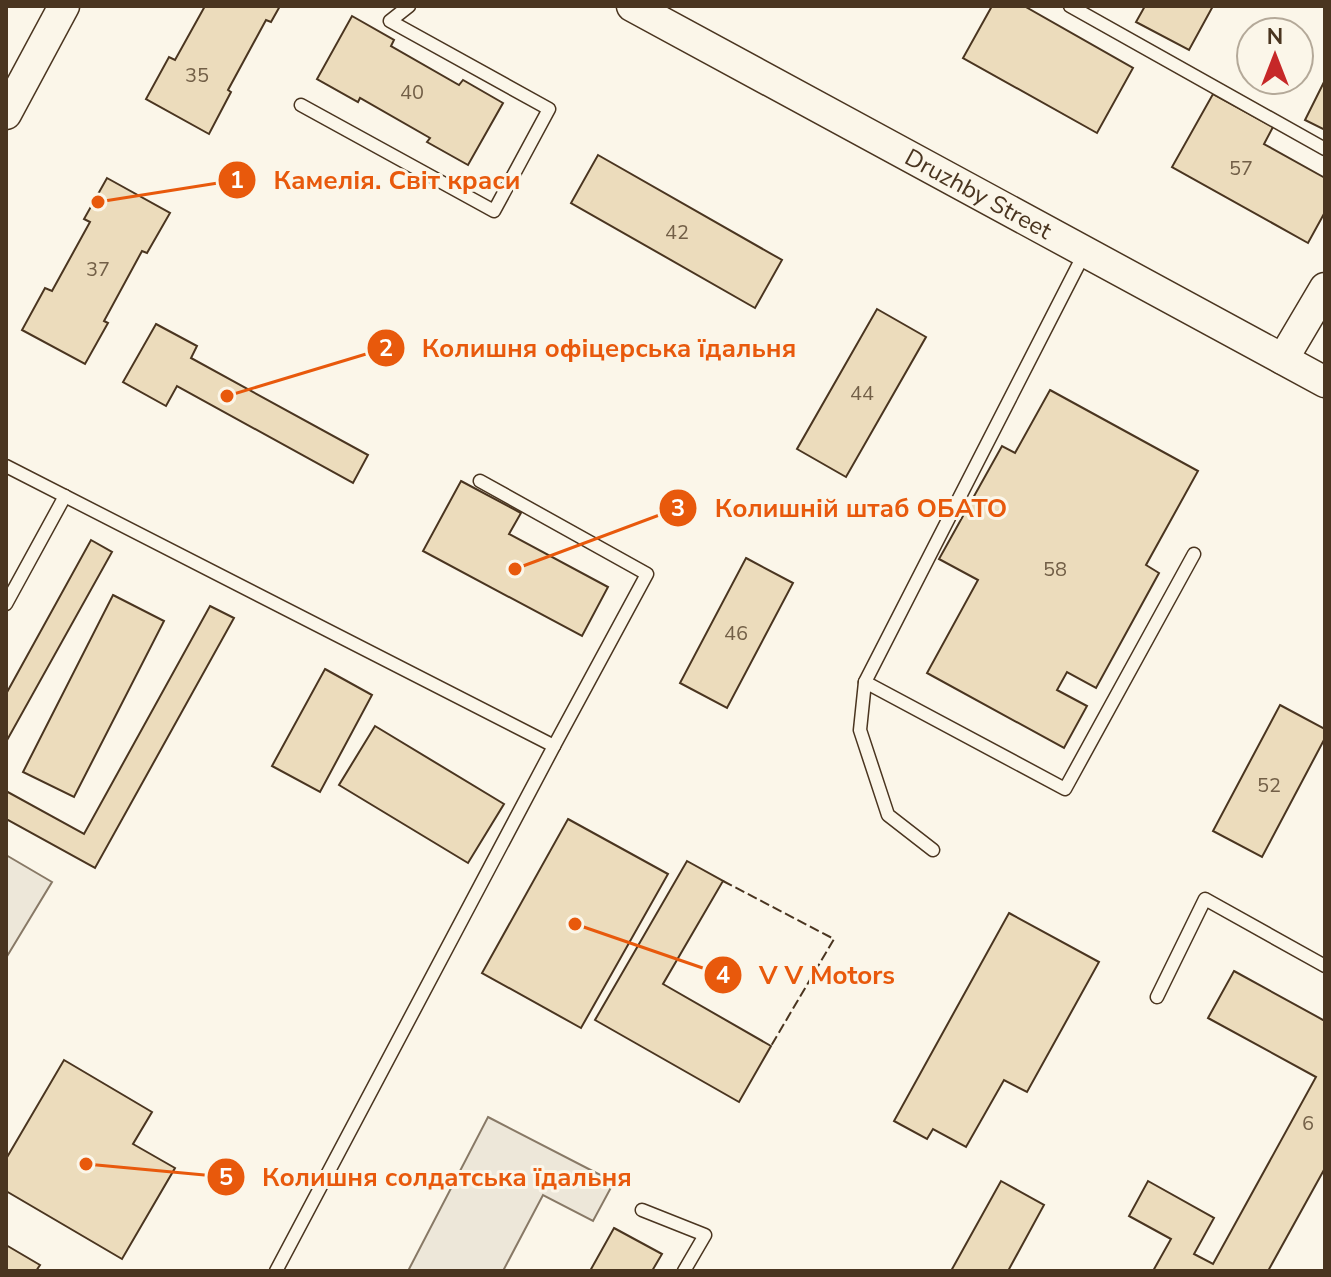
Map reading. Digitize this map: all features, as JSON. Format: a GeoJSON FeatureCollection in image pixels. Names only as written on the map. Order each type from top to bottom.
{"type":"FeatureCollection","features":[{"type":"Feature","properties":{"kind":"street"},"geometry":{"type":"LineString","coordinates":[[6,114],[64,6]]}},
{"type":"Feature","properties":{"kind":"street","name":"Druzhby Street"},"geometry":{"type":"LineString","coordinates":[[641,8],[1325,382]]}},
{"type":"Feature","properties":{"kind":"street"},"geometry":{"type":"LineString","coordinates":[[1283,359],[1325,288]]}},
{"type":"Feature","properties":{"kind":"lane"},"geometry":{"type":"LineString","coordinates":[[301,105],[494,211],[549,109],[390,21],[409,6]]}},
{"type":"Feature","properties":{"kind":"lane"},"geometry":{"type":"LineString","coordinates":[[1070,6],[1325,149]]}},
{"type":"Feature","properties":{"kind":"lane"},"geometry":{"type":"LineString","coordinates":[[933,850],[888,815],[860,730],[865,682],[1085,252]]}},
{"type":"Feature","properties":{"kind":"lane"},"geometry":{"type":"LineString","coordinates":[[6,466],[554,746]]}},
{"type":"Feature","properties":{"kind":"lane"},"geometry":{"type":"LineString","coordinates":[[276,1271],[647,574],[480,481]]}},
{"type":"Feature","properties":{"kind":"lane"},"geometry":{"type":"LineString","coordinates":[[6,604],[65,496]]}},
{"type":"Feature","properties":{"kind":"lane"},"geometry":{"type":"LineString","coordinates":[[865,682],[1065,789],[1194,554]]}},
{"type":"Feature","properties":{"kind":"lane"},"geometry":{"type":"LineString","coordinates":[[1157,997],[1205,899],[1325,966]]}},
{"type":"Feature","properties":{"kind":"lane"},"geometry":{"type":"LineString","coordinates":[[642,1210],[705,1235],[684,1271]]}},
{"type":"Feature","properties":{"kind":"shaded area"},"geometry":{"type":"Polygon","coordinates":[[[6,855],[52,882],[6,958],[6,855]]]}},
{"type":"Feature","properties":{"kind":"shaded area"},"geometry":{"type":"Polygon","coordinates":[[[488,1117],[614,1182],[593,1221],[543,1195],[503,1271],[408,1271],[488,1117]]]}},
{"type":"Feature","properties":{"kind":"building"},"geometry":{"type":"Polygon","coordinates":[[[205,6],[280,6],[271,22],[266,20],[228,90],[231,92],[209,134],[146,99],[169,57],[175,60],[205,6]]]}},
{"type":"Feature","properties":{"kind":"building"},"geometry":{"type":"Polygon","coordinates":[[[992,6],[1024,6],[1133,68],[1097,133],[963,58],[992,6]]]}},
{"type":"Feature","properties":{"kind":"building"},"geometry":{"type":"Polygon","coordinates":[[[1145,6],[1213,6],[1189,50],[1136,22],[1145,6]]]}},
{"type":"Feature","properties":{"kind":"building"},"geometry":{"type":"Polygon","coordinates":[[[352,16],[394,40],[391,46],[459,85],[463,80],[503,103],[468,165],[427,142],[430,138],[360,98],[358,102],[317,79],[352,16]]]}},
{"type":"Feature","properties":{"kind":"building"},"geometry":{"type":"Polygon","coordinates":[[[1325,80],[1325,130],[1305,120],[1325,80]]]}},
{"type":"Feature","properties":{"kind":"building"},"geometry":{"type":"Polygon","coordinates":[[[1213,94],[1273,127],[1264,144],[1325,178],[1325,212],[1308,243],[1172,167],[1213,94]]]}},
{"type":"Feature","properties":{"kind":"building"},"geometry":{"type":"Polygon","coordinates":[[[598,155],[782,260],[755,308],[571,203],[598,155]]]}},
{"type":"Feature","properties":{"kind":"building"},"geometry":{"type":"Polygon","coordinates":[[[107,178],[170,213],[147,253],[142,251],[104,321],[108,323],[85,364],[22,330],[45,288],[52,291],[90,222],[84,219],[107,178]]]}},
{"type":"Feature","properties":{"kind":"building"},"geometry":{"type":"Polygon","coordinates":[[[877,309],[926,337],[846,477],[797,449],[877,309]]]}},
{"type":"Feature","properties":{"kind":"building"},"geometry":{"type":"Polygon","coordinates":[[[156,324],[197,346],[191,358],[368,455],[353,483],[177,386],[166,406],[123,382],[156,324]]]}},
{"type":"Feature","properties":{"kind":"building"},"geometry":{"type":"Polygon","coordinates":[[[1050,390],[1198,471],[1146,565],[1159,573],[1096,688],[1067,672],[1057,690],[1087,706],[1064,748],[927,673],[978,580],[939,559],[1002,446],[1015,453],[1050,390]]]}},
{"type":"Feature","properties":{"kind":"building"},"geometry":{"type":"Polygon","coordinates":[[[461,481],[521,513],[509,534],[608,587],[582,636],[423,551],[461,481]]]}},
{"type":"Feature","properties":{"kind":"building"},"geometry":{"type":"Polygon","coordinates":[[[91,540],[112,552],[6,742],[6,694],[91,540]]]}},
{"type":"Feature","properties":{"kind":"building"},"geometry":{"type":"Polygon","coordinates":[[[746,558],[793,583],[727,708],[680,683],[746,558]]]}},
{"type":"Feature","properties":{"kind":"building"},"geometry":{"type":"Polygon","coordinates":[[[113,595],[164,621],[74,797],[23,772],[113,595]]]}},
{"type":"Feature","properties":{"kind":"building"},"geometry":{"type":"Polygon","coordinates":[[[210,606],[234,618],[95,868],[6,819],[6,791],[84,834],[210,606]]]}},
{"type":"Feature","properties":{"kind":"building"},"geometry":{"type":"Polygon","coordinates":[[[325,669],[372,695],[320,792],[272,766],[325,669]]]}},
{"type":"Feature","properties":{"kind":"building"},"geometry":{"type":"Polygon","coordinates":[[[1280,705],[1325,729],[1325,738],[1262,857],[1213,831],[1280,705]]]}},
{"type":"Feature","properties":{"kind":"building"},"geometry":{"type":"Polygon","coordinates":[[[375,726],[504,804],[468,863],[339,785],[375,726]]]}},
{"type":"Feature","properties":{"kind":"building"},"geometry":{"type":"Polygon","coordinates":[[[568,819],[668,874],[581,1028],[482,973],[568,819]]]}},
{"type":"Feature","properties":{"kind":"building"},"geometry":{"type":"Polygon","coordinates":[[[687,861],[723,881],[663,984],[771,1046],[739,1102],[595,1020],[687,861]]]}},
{"type":"Feature","properties":{"kind":"building"},"geometry":{"type":"Polygon","coordinates":[[[1009,913],[1099,962],[1027,1092],[1004,1080],[966,1147],[933,1129],[927,1139],[894,1121],[1009,913]]]}},
{"type":"Feature","properties":{"kind":"building"},"geometry":{"type":"Polygon","coordinates":[[[1234,971],[1325,1021],[1325,1168],[1268,1271],[1153,1271],[1171,1239],[1129,1216],[1148,1181],[1214,1218],[1194,1254],[1213,1264],[1316,1077],[1208,1018],[1234,971]]]}},
{"type":"Feature","properties":{"kind":"building"},"geometry":{"type":"Polygon","coordinates":[[[64,1060],[152,1112],[133,1144],[175,1168],[122,1259],[6,1191],[6,1159],[64,1060]]]}},
{"type":"Feature","properties":{"kind":"building"},"geometry":{"type":"Polygon","coordinates":[[[1001,1181],[1044,1205],[1008,1271],[951,1271],[1001,1181]]]}},
{"type":"Feature","properties":{"kind":"building"},"geometry":{"type":"Polygon","coordinates":[[[614,1228],[662,1254],[652,1271],[590,1271],[614,1228]]]}},
{"type":"Feature","properties":{"kind":"building"},"geometry":{"type":"Polygon","coordinates":[[[6,1245],[40,1265],[36,1271],[6,1271],[6,1245]]]}},
{"type":"Feature","properties":{"kind":"fence"},"geometry":{"type":"LineString","coordinates":[[723,881],[834,939],[771,1046]]}},
{"type":"Feature","properties":{"kind":"place","name":"Камелія. Світ краси"},"geometry":{"type":"Point","coordinates":[98,202]}},
{"type":"Feature","properties":{"kind":"place","name":"Колишня офіцерська їдальня"},"geometry":{"type":"Point","coordinates":[227,396]}},
{"type":"Feature","properties":{"kind":"place","name":"Колишній штаб ОБАТО"},"geometry":{"type":"Point","coordinates":[515,569]}},
{"type":"Feature","properties":{"kind":"place","name":"V V Motors"},"geometry":{"type":"Point","coordinates":[575,924]}},
{"type":"Feature","properties":{"kind":"place","name":"Колишня солдатська їдальня"},"geometry":{"type":"Point","coordinates":[86,1164]}}]}
